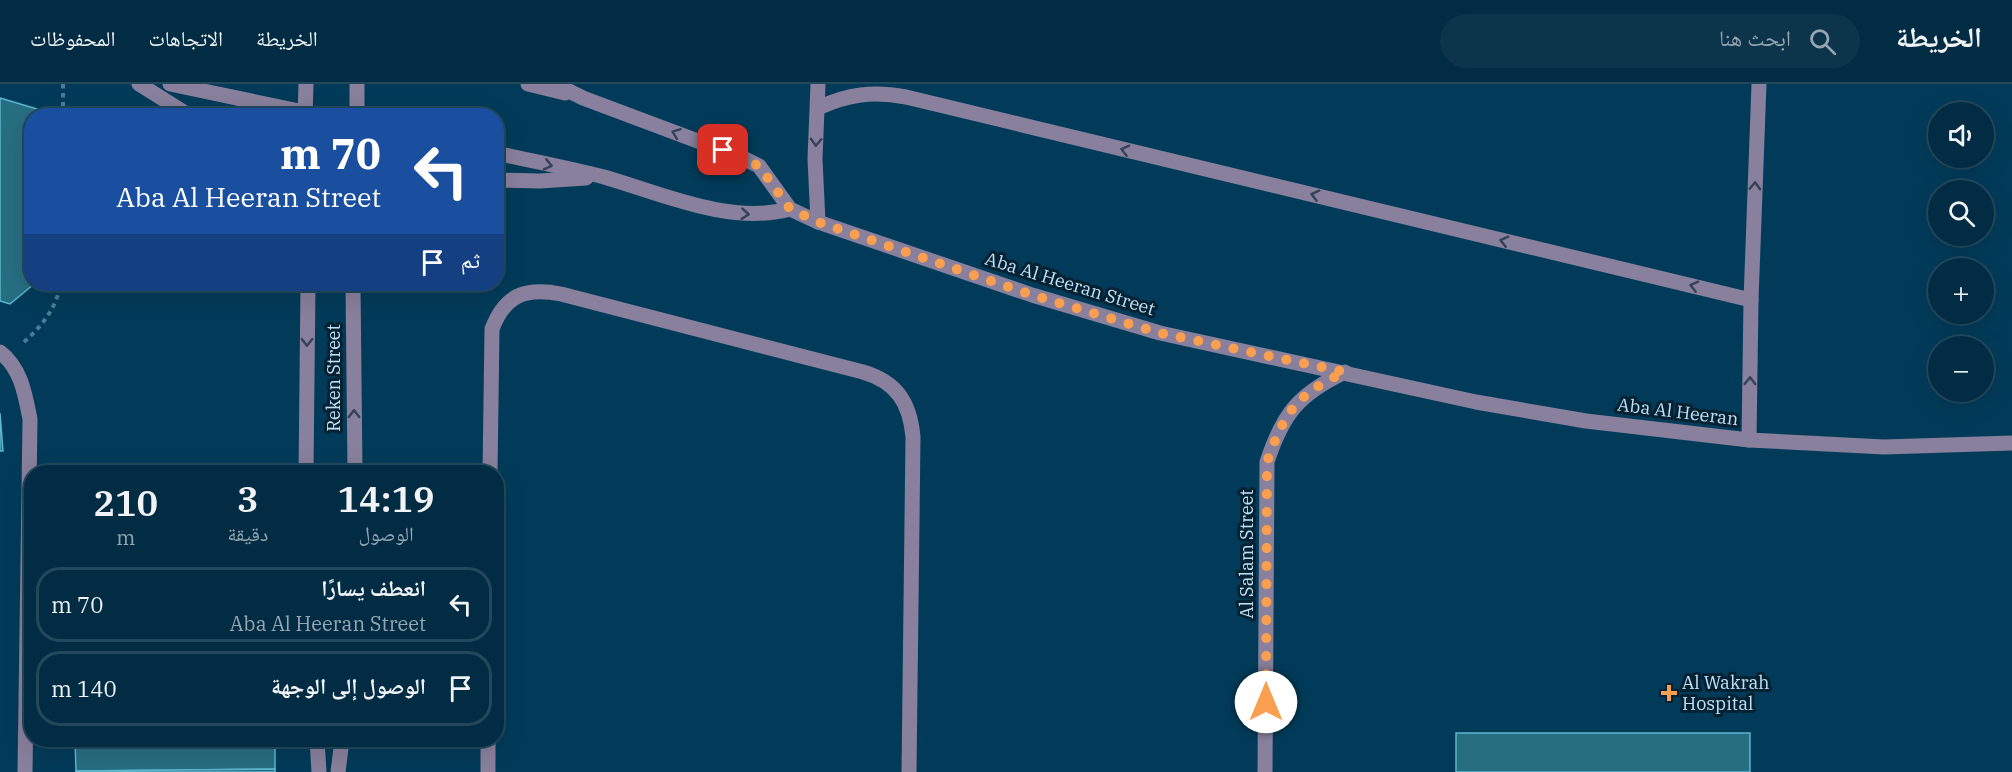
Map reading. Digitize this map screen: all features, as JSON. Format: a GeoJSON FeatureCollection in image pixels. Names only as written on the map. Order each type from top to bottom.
{"type":"FeatureCollection","features":[{"type":"Feature","properties":{"kind":"street"},"geometry":{"type":"LineString","coordinates":[[139,84],[177,108]]}},
{"type":"Feature","properties":{"kind":"street"},"geometry":{"type":"LineString","coordinates":[[170,84],[278,108]]}},
{"type":"Feature","properties":{"kind":"street"},"geometry":{"type":"LineString","coordinates":[[305,108],[306,84]]}},
{"type":"Feature","properties":{"kind":"street"},"geometry":{"type":"LineString","coordinates":[[357,84],[357,108]]}},
{"type":"Feature","properties":{"kind":"street","name":"Aba Al Heeran Street"},"geometry":{"type":"LineString","coordinates":[[528,84],[583,98],[743,158],[759,166],[790,209],[818,222],[1032,295],[1160,333],[1345,372]]}},
{"type":"Feature","properties":{"kind":"street"},"geometry":{"type":"LineString","coordinates":[[555,84],[583,98]]}},
{"type":"Feature","properties":{"kind":"street"},"geometry":{"type":"LineString","coordinates":[[818,84],[816,159],[818,222]]}},
{"type":"Feature","properties":{"kind":"street"},"geometry":{"type":"LineString","coordinates":[[1749,440],[1751,300],[1759,84]]}},
{"type":"Feature","properties":{"kind":"street"},"geometry":{"type":"LineString","coordinates":[[818,108],[861,93],[883,93],[906,97],[1751,300]]}},
{"type":"Feature","properties":{"kind":"street"},"geometry":{"type":"LineString","coordinates":[[504,155],[600,176],[742,215],[769,215],[790,209]]}},
{"type":"Feature","properties":{"kind":"street"},"geometry":{"type":"LineString","coordinates":[[504,180],[540,181],[600,176]]}},
{"type":"Feature","properties":{"kind":"street","name":"Reken Street"},"geometry":{"type":"LineString","coordinates":[[306,465],[308,291]]}},
{"type":"Feature","properties":{"kind":"street","name":"Reken Street"},"geometry":{"type":"LineString","coordinates":[[353,291],[355,465]]}},
{"type":"Feature","properties":{"kind":"street"},"geometry":{"type":"LineString","coordinates":[[490,465],[492,329],[498,313],[511,300],[526,292],[544,291],[561,294],[877,376],[890,384],[909,407],[913,437],[909,772]]}},
{"type":"Feature","properties":{"kind":"street"},"geometry":{"type":"LineString","coordinates":[[3,355],[23,383],[30,419],[29,465]]}},
{"type":"Feature","properties":{"kind":"street","name":"Aba Al Heeran"},"geometry":{"type":"LineString","coordinates":[[1345,372],[1498,406],[1586,421],[1749,440],[1884,447],[2012,443]]}},
{"type":"Feature","properties":{"kind":"street","name":"Al Salam Street"},"geometry":{"type":"LineString","coordinates":[[1265,772],[1267,462],[1277,432],[1293,406],[1317,385],[1345,372]]}},
{"type":"Feature","properties":{"kind":"street"},"geometry":{"type":"LineString","coordinates":[[25,747],[25,772]]}},
{"type":"Feature","properties":{"kind":"street"},"geometry":{"type":"LineString","coordinates":[[317,747],[319,772]]}},
{"type":"Feature","properties":{"kind":"street"},"geometry":{"type":"LineString","coordinates":[[339,772],[341,747]]}},
{"type":"Feature","properties":{"kind":"street"},"geometry":{"type":"LineString","coordinates":[[488,747],[488,772]]}},
{"type":"Feature","properties":{"kind":"path"},"geometry":{"type":"LineString","coordinates":[[63,84],[63,108]]}},
{"type":"Feature","properties":{"kind":"path"},"geometry":{"type":"LineString","coordinates":[[3,355],[43,325],[56,304],[59,291]]}},
{"type":"Feature","properties":{"kind":"building"},"geometry":{"type":"Polygon","coordinates":[[[0,98],[34,108],[24,108],[26,291],[10,304],[0,301],[0,98]]]}},
{"type":"Feature","properties":{"kind":"building"},"geometry":{"type":"Polygon","coordinates":[[[0,413],[3,451],[0,451],[0,413]]]}},
{"type":"Feature","properties":{"kind":"building"},"geometry":{"type":"Polygon","coordinates":[[[1456,733],[1750,733],[1750,772],[1456,772],[1456,733]]]}},
{"type":"Feature","properties":{"kind":"building"},"geometry":{"type":"Polygon","coordinates":[[[75,747],[275,747],[275,769],[76,771],[75,747]]]}},
{"type":"Feature","properties":{"kind":"building"},"geometry":{"type":"Polygon","coordinates":[[[275,769],[275,772],[76,772],[76,771],[275,769]]]}},
{"type":"Feature","properties":{"kind":"place","name":"Al Wakrah Hospital"},"geometry":{"type":"Point","coordinates":[1669,693]}},
{"type":"Feature","properties":{"kind":"route"},"geometry":{"type":"LineString","coordinates":[[723,150],[759,166],[790,209],[818,222],[1032,295],[1160,333],[1345,372],[1317,385],[1293,406],[1277,432],[1267,462],[1266,702]]}}]}
